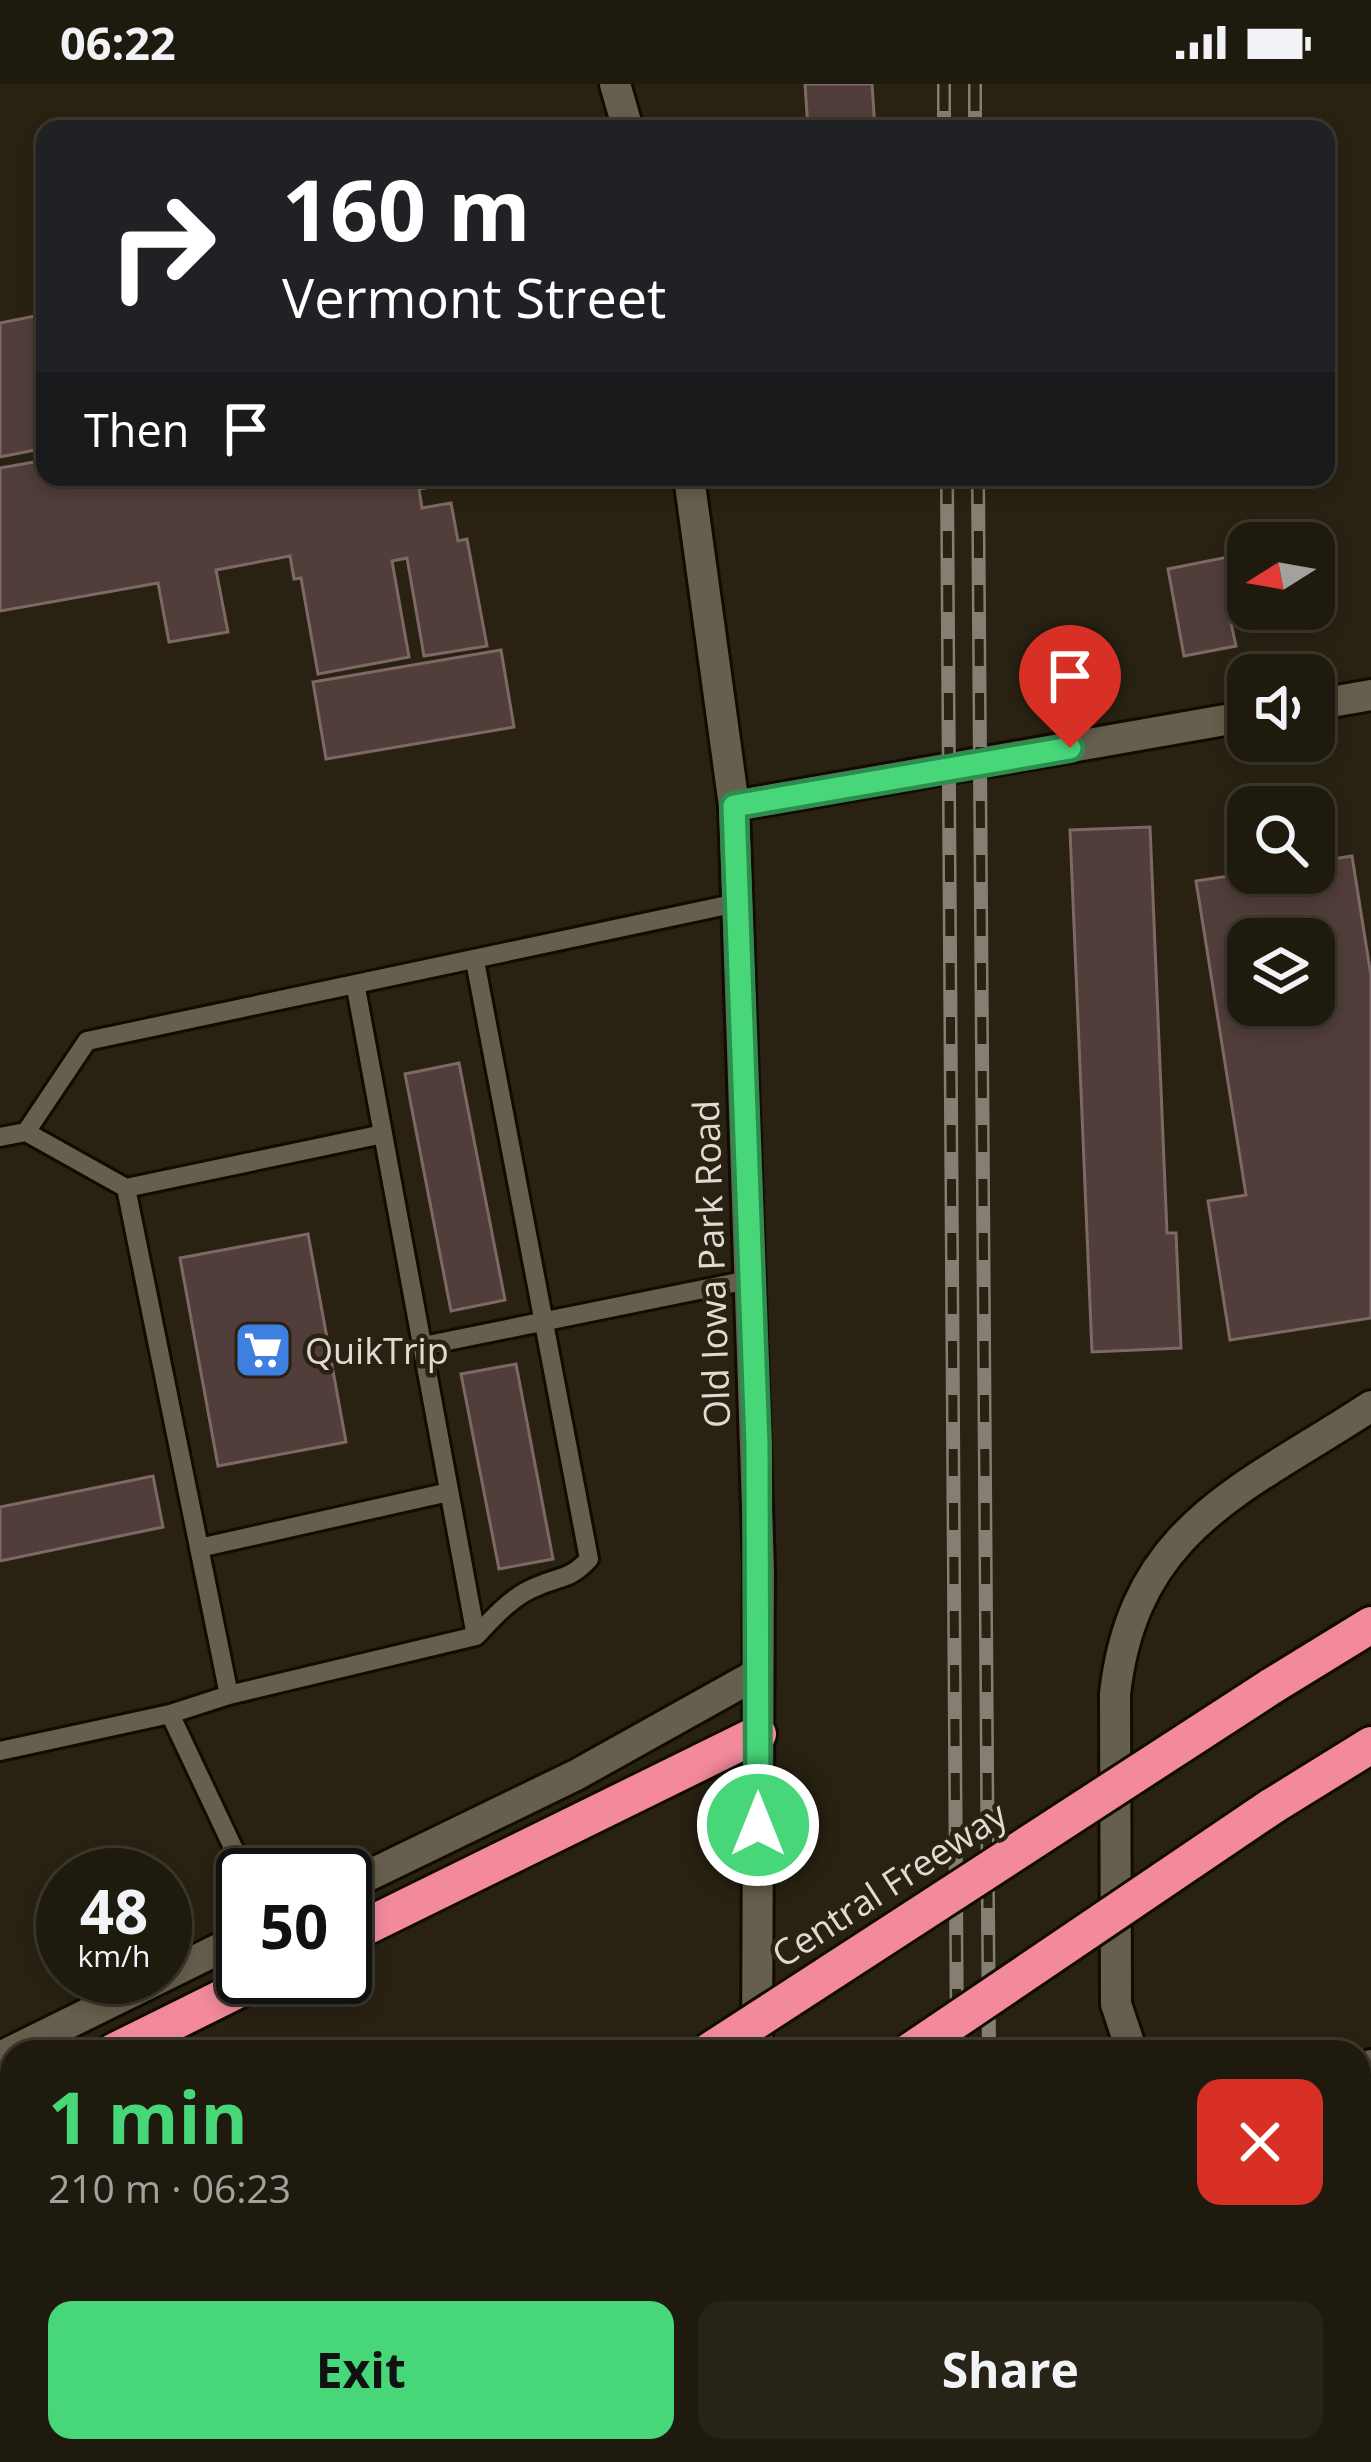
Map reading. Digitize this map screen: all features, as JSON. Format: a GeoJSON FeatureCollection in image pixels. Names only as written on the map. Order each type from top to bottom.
{"type":"FeatureCollection","features":[{"type":"Feature","properties":{"kind":"highway","name":"Central Freeway"},"geometry":{"type":"LineString","coordinates":[[726,2040],[1371,1624]]}},
{"type":"Feature","properties":{"kind":"highway"},"geometry":{"type":"LineString","coordinates":[[372,1924],[758,1734]]}},
{"type":"Feature","properties":{"kind":"highway"},"geometry":{"type":"LineString","coordinates":[[927,2040],[1371,1745]]}},
{"type":"Feature","properties":{"kind":"highway"},"geometry":{"type":"LineString","coordinates":[[136,2040],[216,2001]]}},
{"type":"Feature","properties":{"kind":"main road"},"geometry":{"type":"LineString","coordinates":[[615,84],[625,120]]}},
{"type":"Feature","properties":{"kind":"main road","name":"Old Iowa Park Road"},"geometry":{"type":"LineString","coordinates":[[689,486],[734,806],[753,1279],[757,2040]]}},
{"type":"Feature","properties":{"kind":"main road"},"geometry":{"type":"LineString","coordinates":[[1335,701],[1371,695]]}},
{"type":"Feature","properties":{"kind":"main road"},"geometry":{"type":"LineString","coordinates":[[734,806],[1227,720]]}},
{"type":"Feature","properties":{"kind":"main road"},"geometry":{"type":"LineString","coordinates":[[1128,2040],[1116,2004],[1115,1694],[1120,1644],[1157,1562],[1194,1523],[1371,1406]]}},
{"type":"Feature","properties":{"kind":"main road"},"geometry":{"type":"LineString","coordinates":[[372,1874],[576,1775],[757,1674]]}},
{"type":"Feature","properties":{"kind":"main road"},"geometry":{"type":"LineString","coordinates":[[34,2040],[216,1950]]}},
{"type":"Feature","properties":{"kind":"lane"},"geometry":{"type":"LineString","coordinates":[[26,1132],[87,1041],[356,988],[737,903]]}},
{"type":"Feature","properties":{"kind":"lane"},"geometry":{"type":"LineString","coordinates":[[0,1751],[170,1714],[229,1695],[476,1636],[505,1606],[538,1586],[571,1579],[589,1559],[475,961]]}},
{"type":"Feature","properties":{"kind":"lane"},"geometry":{"type":"LineString","coordinates":[[356,988],[476,1636]]}},
{"type":"Feature","properties":{"kind":"lane"},"geometry":{"type":"LineString","coordinates":[[0,1137],[26,1132],[125,1188],[382,1134]]}},
{"type":"Feature","properties":{"kind":"lane"},"geometry":{"type":"LineString","coordinates":[[125,1188],[229,1695]]}},
{"type":"Feature","properties":{"kind":"lane"},"geometry":{"type":"LineString","coordinates":[[422,1346],[753,1279]]}},
{"type":"Feature","properties":{"kind":"lane"},"geometry":{"type":"LineString","coordinates":[[199,1547],[449,1492]]}},
{"type":"Feature","properties":{"kind":"lane"},"geometry":{"type":"LineString","coordinates":[[170,1714],[233,1848]]}},
{"type":"Feature","properties":{"kind":"building"},"geometry":{"type":"Polygon","coordinates":[[[805,84],[872,84],[874,120],[807,120],[805,84]]]}},
{"type":"Feature","properties":{"kind":"building"},"geometry":{"type":"Polygon","coordinates":[[[36,316],[36,450],[0,457],[0,323],[36,316]]]}},
{"type":"Feature","properties":{"kind":"building"},"geometry":{"type":"Polygon","coordinates":[[[36,462],[36,486],[431,486],[419,489],[422,508],[451,503],[458,541],[467,539],[487,646],[424,656],[407,558],[392,561],[409,657],[318,674],[301,578],[294,579],[290,556],[216,570],[228,632],[169,642],[158,583],[0,611],[0,468],[36,462]]]}},
{"type":"Feature","properties":{"kind":"building"},"geometry":{"type":"Polygon","coordinates":[[[1227,557],[1227,630],[1233,630],[1236,646],[1184,656],[1168,569],[1227,557]]]}},
{"type":"Feature","properties":{"kind":"building"},"geometry":{"type":"Polygon","coordinates":[[[501,650],[514,727],[326,759],[313,682],[501,650]]]}},
{"type":"Feature","properties":{"kind":"building"},"geometry":{"type":"Polygon","coordinates":[[[1150,827],[1167,1233],[1176,1233],[1181,1348],[1092,1352],[1070,830],[1150,827]]]}},
{"type":"Feature","properties":{"kind":"building"},"geometry":{"type":"Polygon","coordinates":[[[1352,856],[1371,976],[1371,1318],[1230,1340],[1208,1201],[1246,1195],[1196,881],[1227,876],[1227,894],[1335,894],[1335,859],[1352,856]]]}},
{"type":"Feature","properties":{"kind":"building","name":"QuikTrip"},"geometry":{"type":"Polygon","coordinates":[[[459,1063],[505,1300],[451,1311],[405,1074],[459,1063]]]}},
{"type":"Feature","properties":{"kind":"building","name":"QuikTrip"},"geometry":{"type":"Polygon","coordinates":[[[308,1234],[346,1442],[218,1466],[180,1258],[308,1234]]]}},
{"type":"Feature","properties":{"kind":"building","name":"QuikTrip"},"geometry":{"type":"Polygon","coordinates":[[[516,1364],[553,1559],[499,1569],[461,1374],[516,1364]]]}},
{"type":"Feature","properties":{"kind":"building"},"geometry":{"type":"Polygon","coordinates":[[[153,1476],[163,1527],[0,1561],[0,1507],[153,1476]]]}},
{"type":"Feature","properties":{"kind":"railway"},"geometry":{"type":"LineString","coordinates":[[944,84],[944,120]]}},
{"type":"Feature","properties":{"kind":"railway"},"geometry":{"type":"LineString","coordinates":[[975,84],[975,120]]}},
{"type":"Feature","properties":{"kind":"railway"},"geometry":{"type":"LineString","coordinates":[[947,486],[957,2040]]}},
{"type":"Feature","properties":{"kind":"railway"},"geometry":{"type":"LineString","coordinates":[[978,486],[989,2040]]}},
{"type":"Feature","properties":{"kind":"place","name":"QuikTrip"},"geometry":{"type":"Point","coordinates":[263,1350]}},
{"type":"Feature","properties":{"kind":"route"},"geometry":{"type":"LineString","coordinates":[[758,1825],[757,1445],[734,806],[1070,748]]}}]}
